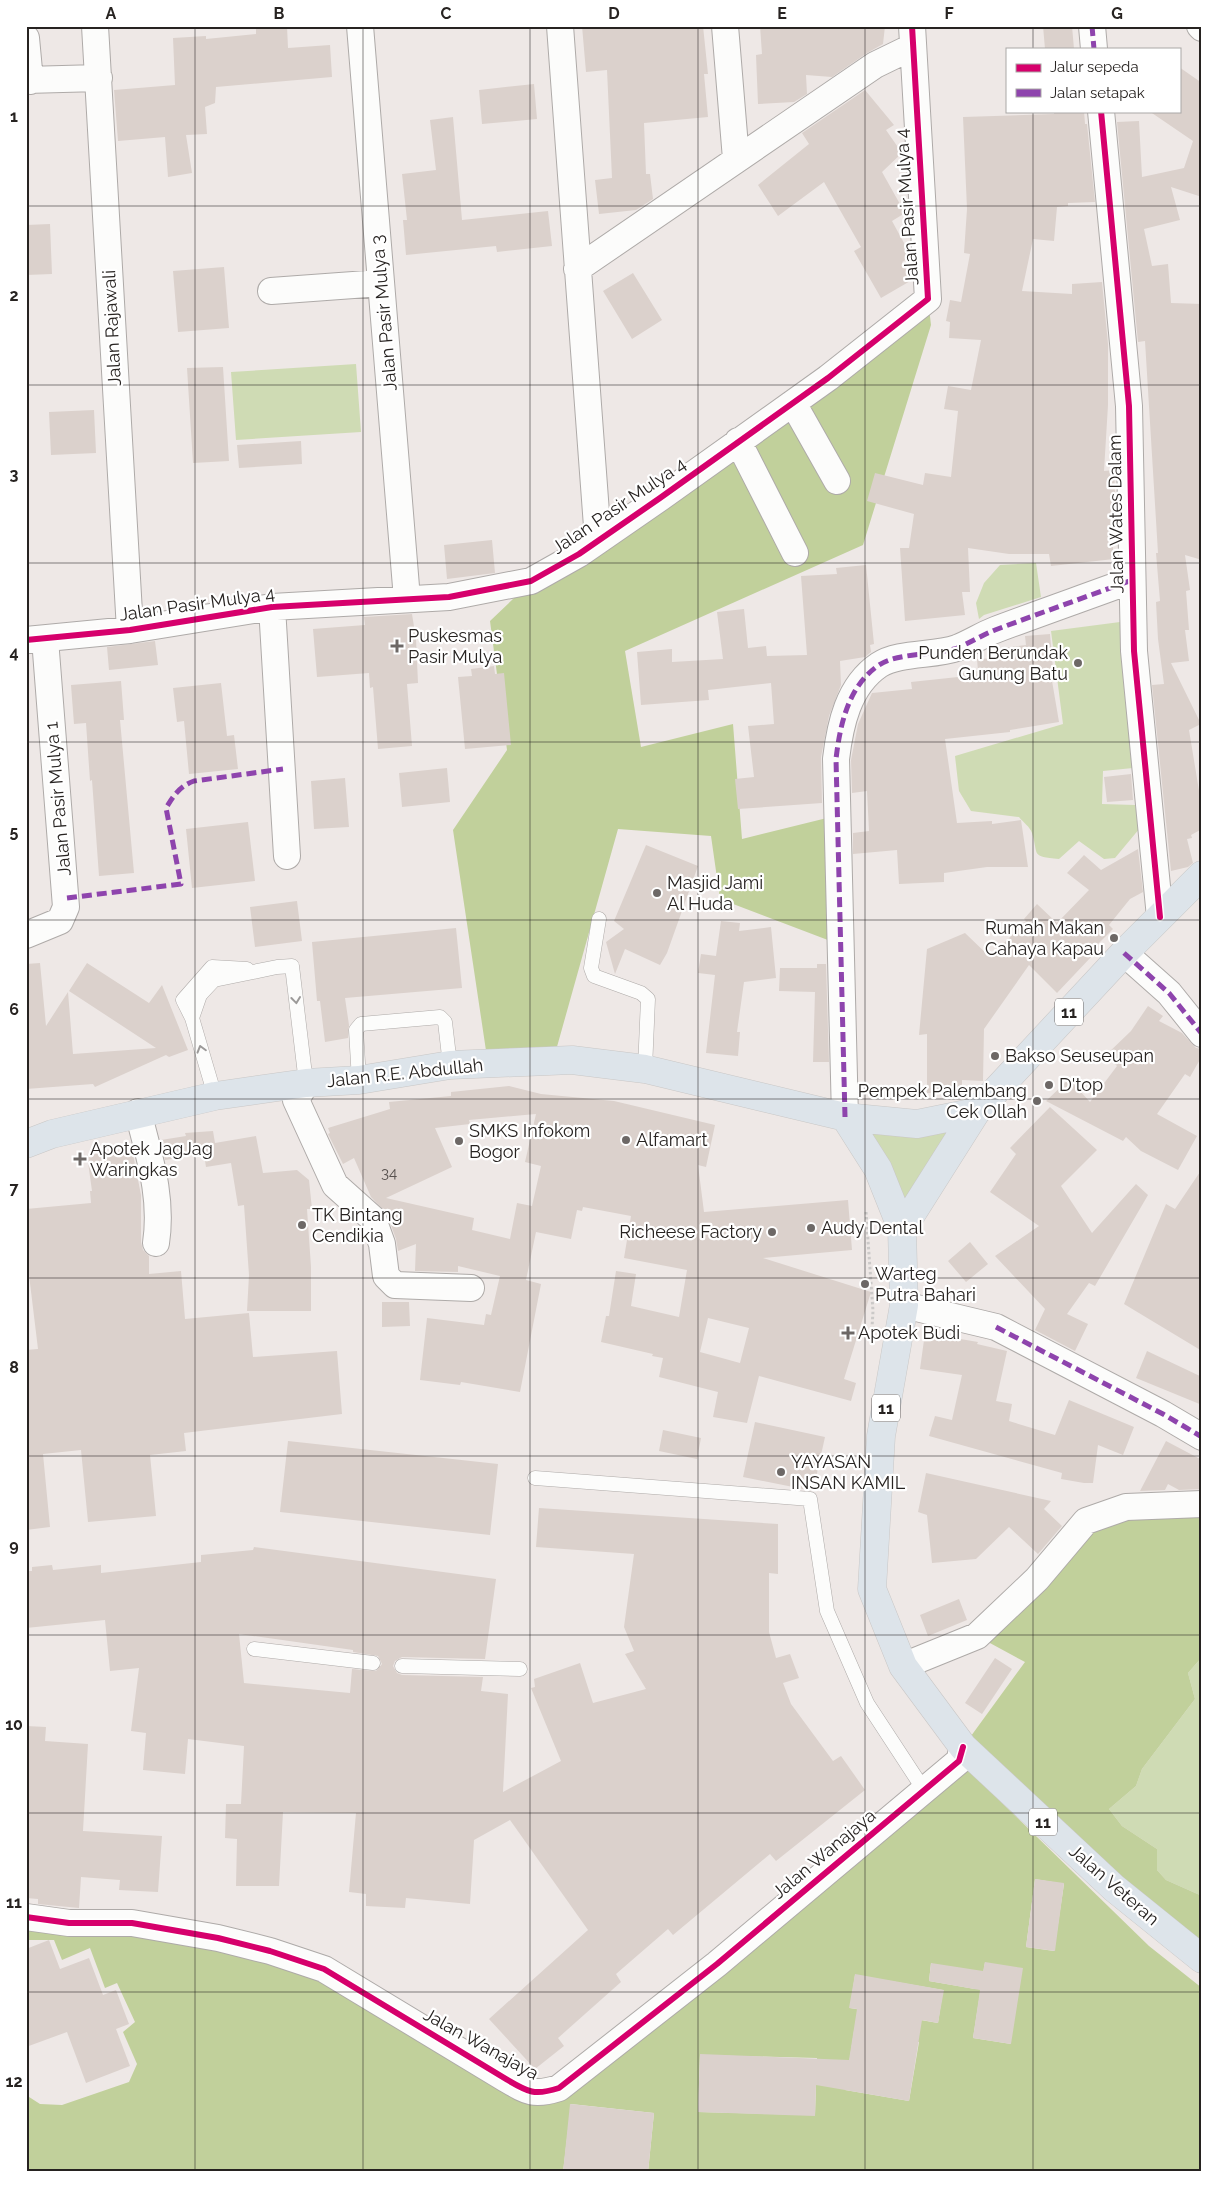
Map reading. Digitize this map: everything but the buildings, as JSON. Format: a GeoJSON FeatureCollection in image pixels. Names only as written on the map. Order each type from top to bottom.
{"type":"FeatureCollection","features":[{"type":"Feature","properties":{"kind":"main road","name":"11"},"geometry":{"type":"LineString","coordinates":[[902,1229],[976,1112],[1124,953],[1202,875]]}},
{"type":"Feature","properties":{"kind":"main road","name":"Jalan R.E. Abdullah"},"geometry":{"type":"LineString","coordinates":[[26,1144],[52,1134],[138,1112],[215,1096],[306,1083],[359,1080],[450,1065],[572,1060],[645,1069],[845,1117],[917,1124],[976,1112]]}},
{"type":"Feature","properties":{"kind":"main road"},"geometry":{"type":"LineString","coordinates":[[845,1117],[878,1169],[902,1229]]}},
{"type":"Feature","properties":{"kind":"main road","name":"Jalan Veteran"},"geometry":{"type":"LineString","coordinates":[[902,1229],[904,1305],[881,1436],[872,1589],[903,1666],[963,1747],[1114,1888],[1202,1960]]}},
{"type":"Feature","properties":{"kind":"street","name":"Jalan Rajawali"},"geometry":{"type":"LineString","coordinates":[[95,26],[130,630]]}},
{"type":"Feature","properties":{"kind":"street","name":"Jalan Pasir Mulya 3"},"geometry":{"type":"LineString","coordinates":[[360,26],[407,599]]}},
{"type":"Feature","properties":{"kind":"street"},"geometry":{"type":"LineString","coordinates":[[560,26],[598,540]]}},
{"type":"Feature","properties":{"kind":"street"},"geometry":{"type":"LineString","coordinates":[[725,26],[736,159]]}},
{"type":"Feature","properties":{"kind":"street"},"geometry":{"type":"LineString","coordinates":[[1092,26],[1094,48]]}},
{"type":"Feature","properties":{"kind":"street"},"geometry":{"type":"LineString","coordinates":[[577,269],[875,65],[912,37]]}},
{"type":"Feature","properties":{"kind":"street","name":"Jalan Pasir Mulya 4"},"geometry":{"type":"LineString","coordinates":[[36,639],[130,630],[272,607],[449,597],[531,581],[578,554],[660,498],[828,378],[928,298],[912,37]]}},
{"type":"Feature","properties":{"kind":"street"},"geometry":{"type":"LineString","coordinates":[[26,38],[28,81],[99,78]]}},
{"type":"Feature","properties":{"kind":"street","name":"Jalan Wates Dalam"},"geometry":{"type":"LineString","coordinates":[[1101,112],[1129,406],[1134,651],[1160,917]]}},
{"type":"Feature","properties":{"kind":"street"},"geometry":{"type":"LineString","coordinates":[[271,292],[381,283]]}},
{"type":"Feature","properties":{"kind":"street"},"geometry":{"type":"LineString","coordinates":[[793,402],[837,481]]}},
{"type":"Feature","properties":{"kind":"street"},"geometry":{"type":"LineString","coordinates":[[738,441],[795,553]]}},
{"type":"Feature","properties":{"kind":"street"},"geometry":{"type":"LineString","coordinates":[[845,1117],[836,759],[845,711],[868,675],[880,665],[890,660],[959,647],[993,630],[1132,580]]}},
{"type":"Feature","properties":{"kind":"street"},"geometry":{"type":"LineString","coordinates":[[272,607],[287,856]]}},
{"type":"Feature","properties":{"kind":"street","name":"Jalan Pasir Mulya 1"},"geometry":{"type":"LineString","coordinates":[[26,936],[60,921],[66,907],[36,639]]}},
{"type":"Feature","properties":{"kind":"street"},"geometry":{"type":"LineString","coordinates":[[1124,953],[1169,993],[1202,1034]]}},
{"type":"Feature","properties":{"kind":"street"},"geometry":{"type":"LineString","coordinates":[[306,1083],[296,1100],[335,1185],[373,1219],[382,1244],[386,1276],[390,1282],[395,1285],[471,1288]]}},
{"type":"Feature","properties":{"kind":"street"},"geometry":{"type":"LineString","coordinates":[[138,1112],[157,1185],[159,1222],[156,1243]]}},
{"type":"Feature","properties":{"kind":"street"},"geometry":{"type":"LineString","coordinates":[[904,1305],[996,1327],[1163,1414],[1202,1437]]}},
{"type":"Feature","properties":{"kind":"street"},"geometry":{"type":"LineString","coordinates":[[903,1666],[978,1636],[1034,1583],[1086,1521],[1126,1507],[1202,1504]]}},
{"type":"Feature","properties":{"kind":"street","name":"Jalan Wanajaya"},"geometry":{"type":"LineString","coordinates":[[26,1917],[69,1923],[132,1923],[218,1938],[270,1951],[324,1969],[506,2079],[529,2092],[542,2093],[559,2088],[699,1978],[959,1761],[963,1747]]}},
{"type":"Feature","properties":{"kind":"lane"},"geometry":{"type":"LineString","coordinates":[[599,919],[591,968],[594,976],[641,993],[648,999],[645,1069]]}},
{"type":"Feature","properties":{"kind":"lane"},"geometry":{"type":"LineString","coordinates":[[215,1096],[192,1018],[200,995],[214,980],[292,966],[306,1083]]}},
{"type":"Feature","properties":{"kind":"lane"},"geometry":{"type":"LineString","coordinates":[[359,1080],[356,1030],[361,1024],[440,1017],[445,1022],[450,1065]]}},
{"type":"Feature","properties":{"kind":"lane"},"geometry":{"type":"LineString","coordinates":[[535,1478],[810,1499],[826,1611],[868,1703],[924,1790]]}},
{"type":"Feature","properties":{"kind":"lane"},"geometry":{"type":"LineString","coordinates":[[254,1649],[373,1663]]}},
{"type":"Feature","properties":{"kind":"lane"},"geometry":{"type":"LineString","coordinates":[[402,1666],[520,1669]]}},
{"type":"Feature","properties":{"kind":"path"},"geometry":{"type":"LineString","coordinates":[[866,1205],[873,1311],[872,1331]]}},
{"type":"Feature","properties":{"kind":"green space"},"geometry":{"type":"Polygon","coordinates":[[[928,299],[931,325],[863,545],[625,651],[641,747],[733,724],[742,839],[831,817],[841,945],[720,899],[711,836],[618,829],[553,1061],[488,1064],[453,830],[507,750],[490,621],[534,579],[928,299]]]}},
{"type":"Feature","properties":{"kind":"green space"},"geometry":{"type":"Polygon","coordinates":[[[356,364],[361,432],[236,440],[231,372],[356,364]]]}},
{"type":"Feature","properties":{"kind":"green space"},"geometry":{"type":"Polygon","coordinates":[[[1036,563],[1041,597],[984,615],[979,619],[976,603],[984,583],[1000,565],[1036,563]]]}},
{"type":"Feature","properties":{"kind":"green space"},"geometry":{"type":"Polygon","coordinates":[[[1120,622],[1133,768],[1103,771],[1102,804],[1135,805],[1140,828],[1115,858],[1104,859],[1079,841],[1059,859],[1040,856],[1036,851],[1031,831],[1019,817],[971,811],[959,791],[955,756],[1063,724],[1051,631],[1120,622]]]}},
{"type":"Feature","properties":{"kind":"green space"},"geometry":{"type":"Polygon","coordinates":[[[976,1112],[902,1229],[845,1117],[976,1112]]]}},
{"type":"Feature","properties":{"kind":"green space"},"geometry":{"type":"Polygon","coordinates":[[[1202,1498],[1202,1657],[1188,1673],[1195,1699],[1142,1769],[1136,1786],[1109,1809],[1122,1826],[1157,1849],[1157,1870],[1166,1880],[1202,1896],[1202,1959],[963,1747],[1025,1662],[977,1636],[1086,1521],[1202,1498]]]}},
{"type":"Feature","properties":{"kind":"green space"},"geometry":{"type":"Polygon","coordinates":[[[1202,1657],[1202,1896],[1166,1880],[1157,1870],[1157,1849],[1122,1826],[1109,1809],[1136,1786],[1142,1769],[1195,1699],[1188,1673],[1202,1657]]]}},
{"type":"Feature","properties":{"kind":"green space"},"geometry":{"type":"Polygon","coordinates":[[[959,1761],[1149,1946],[1202,1988],[1202,2172],[648,2172],[654,2113],[571,2104],[563,2172],[26,2172],[26,2095],[40,2104],[62,2105],[129,2082],[137,2064],[123,2032],[135,2022],[117,1983],[105,1988],[90,1948],[62,1960],[54,1940],[26,1940],[26,1916],[324,1969],[542,2093],[959,1761]],[[1035,1879],[1026,1947],[1054,1951],[1064,1884],[1035,1879]],[[985,1962],[973,2038],[1011,2044],[985,1962]],[[931,1963],[929,1981],[975,1989],[931,1963]],[[855,1975],[850,2008],[938,2023],[943,1990],[855,1975]],[[854,2031],[845,2090],[909,2101],[919,2042],[854,2031]],[[700,2055],[698,2112],[815,2115],[817,2058],[700,2055]]]}},
{"type":"Feature","properties":{"kind":"marked path"},"geometry":{"type":"LineString","coordinates":[[1092,26],[1094,48]]}},
{"type":"Feature","properties":{"kind":"marked path"},"geometry":{"type":"LineString","coordinates":[[845,1117],[836,759],[843,720],[853,695],[868,674],[887,661],[957,648],[995,630],[1132,580]]}},
{"type":"Feature","properties":{"kind":"marked path"},"geometry":{"type":"LineString","coordinates":[[67,898],[181,884],[166,808],[178,792],[194,781],[283,769]]}},
{"type":"Feature","properties":{"kind":"marked path"},"geometry":{"type":"LineString","coordinates":[[1124,953],[1169,993],[1202,1034]]}},
{"type":"Feature","properties":{"kind":"marked path"},"geometry":{"type":"LineString","coordinates":[[996,1327],[1163,1414],[1202,1437]]}},
{"type":"Feature","properties":{"kind":"cycle path"},"geometry":{"type":"LineString","coordinates":[[26,640],[130,630],[272,607],[449,597],[531,581],[579,554],[660,498],[828,378],[928,299],[912,26]]}},
{"type":"Feature","properties":{"kind":"cycle path"},"geometry":{"type":"LineString","coordinates":[[1101,112],[1129,406],[1134,651],[1160,917]]}},
{"type":"Feature","properties":{"kind":"cycle path"},"geometry":{"type":"LineString","coordinates":[[26,1917],[69,1923],[132,1923],[218,1938],[270,1951],[324,1969],[526,2090],[543,2092],[559,2088],[717,1964],[959,1761],[963,1747]]}},
{"type":"Feature","properties":{"kind":"place","name":"Puskesmas Pasir Mulya"},"geometry":{"type":"Point","coordinates":[397,646]}},
{"type":"Feature","properties":{"kind":"place","name":"Punden Berundak Gunung Batu"},"geometry":{"type":"Point","coordinates":[1078,663]}},
{"type":"Feature","properties":{"kind":"place","name":"Masjid Jami Al Huda"},"geometry":{"type":"Point","coordinates":[657,893]}},
{"type":"Feature","properties":{"kind":"place","name":"Rumah Makan Cahaya Kapau"},"geometry":{"type":"Point","coordinates":[1114,938]}},
{"type":"Feature","properties":{"kind":"place","name":"Bakso Seuseupan"},"geometry":{"type":"Point","coordinates":[995,1056]}},
{"type":"Feature","properties":{"kind":"place","name":"D'top"},"geometry":{"type":"Point","coordinates":[1049,1085]}},
{"type":"Feature","properties":{"kind":"place","name":"Pempek Palembang Cek Ollah"},"geometry":{"type":"Point","coordinates":[1037,1101]}},
{"type":"Feature","properties":{"kind":"place","name":"Alfamart"},"geometry":{"type":"Point","coordinates":[626,1140]}},
{"type":"Feature","properties":{"kind":"place","name":"SMKS Infokom Bogor"},"geometry":{"type":"Point","coordinates":[459,1141]}},
{"type":"Feature","properties":{"kind":"place","name":"Apotek JagJag Waringkas"},"geometry":{"type":"Point","coordinates":[80,1159]}},
{"type":"Feature","properties":{"kind":"place","name":"TK Bintang Cendikia"},"geometry":{"type":"Point","coordinates":[302,1225]}},
{"type":"Feature","properties":{"kind":"place","name":"Audy Dental"},"geometry":{"type":"Point","coordinates":[811,1228]}},
{"type":"Feature","properties":{"kind":"place","name":"Richeese Factory"},"geometry":{"type":"Point","coordinates":[772,1232]}},
{"type":"Feature","properties":{"kind":"place","name":"Warteg Putra Bahari"},"geometry":{"type":"Point","coordinates":[865,1284]}},
{"type":"Feature","properties":{"kind":"place","name":"Apotek Budi"},"geometry":{"type":"Point","coordinates":[848,1333]}},
{"type":"Feature","properties":{"kind":"place","name":"YAYASAN INSAN KAMIL"},"geometry":{"type":"Point","coordinates":[781,1472]}}]}
